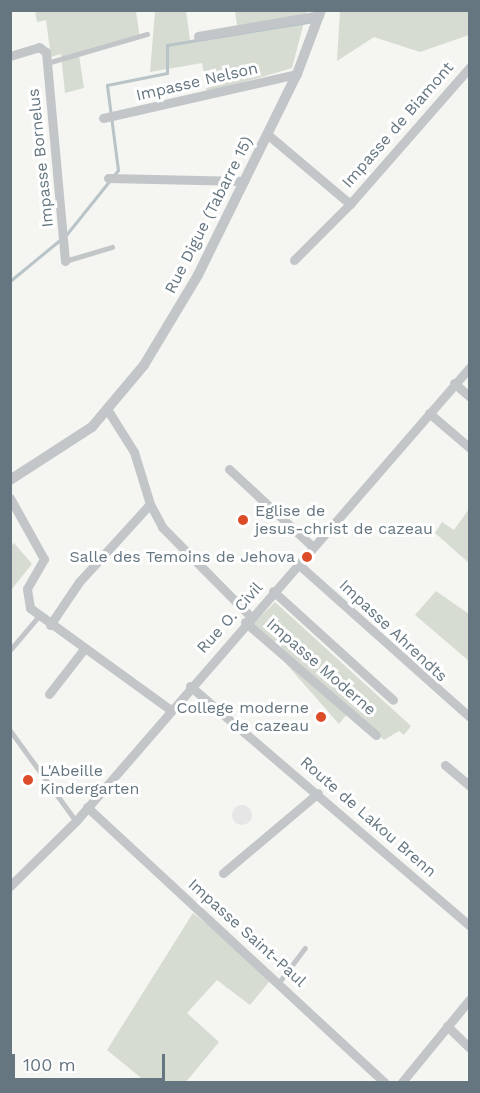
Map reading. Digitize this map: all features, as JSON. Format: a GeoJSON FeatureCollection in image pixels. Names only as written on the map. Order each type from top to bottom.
{"type":"FeatureCollection","features":[{"type":"Feature","properties":{"kind":"street"},"geometry":{"type":"LineString","coordinates":[[198,36],[318,17]]}},
{"type":"Feature","properties":{"kind":"street","name":"Rue Digue (Tabarre 15)"},"geometry":{"type":"LineString","coordinates":[[10,480],[62,450],[107,409],[144,365],[198,275],[297,74],[318,17]]}},
{"type":"Feature","properties":{"kind":"street","name":"Impasse Bornelus"},"geometry":{"type":"LineString","coordinates":[[10,56],[39,46],[46,51],[65,261]]}},
{"type":"Feature","properties":{"kind":"street","name":"Impasse de Biamont"},"geometry":{"type":"LineString","coordinates":[[267,134],[350,204],[470,67]]}},
{"type":"Feature","properties":{"kind":"street","name":"Impasse Nelson"},"geometry":{"type":"LineString","coordinates":[[103,118],[297,74]]}},
{"type":"Feature","properties":{"kind":"street"},"geometry":{"type":"LineString","coordinates":[[108,178],[244,181]]}},
{"type":"Feature","properties":{"kind":"street"},"geometry":{"type":"LineString","coordinates":[[294,260],[350,204]]}},
{"type":"Feature","properties":{"kind":"street","name":"Rue O. Civil"},"geometry":{"type":"LineString","coordinates":[[10,886],[76,821],[248,619],[470,367]]}},
{"type":"Feature","properties":{"kind":"street"},"geometry":{"type":"LineString","coordinates":[[454,384],[470,397]]}},
{"type":"Feature","properties":{"kind":"street","name":"Impasse Moderne"},"geometry":{"type":"LineString","coordinates":[[107,409],[134,452],[150,504],[162,527],[248,619],[376,735]]}},
{"type":"Feature","properties":{"kind":"street"},"geometry":{"type":"LineString","coordinates":[[429,413],[470,448]]}},
{"type":"Feature","properties":{"kind":"street"},"geometry":{"type":"LineString","coordinates":[[229,469],[313,547]]}},
{"type":"Feature","properties":{"kind":"street"},"geometry":{"type":"LineString","coordinates":[[10,498],[44,559],[25,599],[50,625],[171,710]]}},
{"type":"Feature","properties":{"kind":"street"},"geometry":{"type":"LineString","coordinates":[[50,625],[79,582],[150,504]]}},
{"type":"Feature","properties":{"kind":"street","name":"Impasse Ahrendts"},"geometry":{"type":"LineString","coordinates":[[298,564],[470,717]]}},
{"type":"Feature","properties":{"kind":"street"},"geometry":{"type":"LineString","coordinates":[[273,591],[393,700]]}},
{"type":"Feature","properties":{"kind":"street"},"geometry":{"type":"LineString","coordinates":[[49,694],[84,649]]}},
{"type":"Feature","properties":{"kind":"street","name":"Route de Lakou Brenn"},"geometry":{"type":"LineString","coordinates":[[190,686],[318,793],[470,926]]}},
{"type":"Feature","properties":{"kind":"street"},"geometry":{"type":"LineString","coordinates":[[445,765],[470,786]]}},
{"type":"Feature","properties":{"kind":"street"},"geometry":{"type":"LineString","coordinates":[[223,873],[318,793]]}},
{"type":"Feature","properties":{"kind":"street","name":"Impasse Saint-Paul"},"geometry":{"type":"LineString","coordinates":[[87,807],[280,981],[384,1083]]}},
{"type":"Feature","properties":{"kind":"street"},"geometry":{"type":"LineString","coordinates":[[402,1083],[470,999]]}},
{"type":"Feature","properties":{"kind":"street"},"geometry":{"type":"LineString","coordinates":[[447,1026],[470,1048]]}},
{"type":"Feature","properties":{"kind":"lane"},"geometry":{"type":"LineString","coordinates":[[47,63],[147,34]]}},
{"type":"Feature","properties":{"kind":"lane"},"geometry":{"type":"LineString","coordinates":[[65,261],[112,247]]}},
{"type":"Feature","properties":{"kind":"lane"},"geometry":{"type":"LineString","coordinates":[[11,649],[39,616]]}},
{"type":"Feature","properties":{"kind":"lane"},"geometry":{"type":"LineString","coordinates":[[10,729],[76,821]]}},
{"type":"Feature","properties":{"kind":"lane"},"geometry":{"type":"LineString","coordinates":[[280,981],[306,948]]}},
{"type":"Feature","properties":{"kind":"shaded area"},"geometry":{"type":"Polygon","coordinates":[[[35,11],[136,11],[140,39],[79,55],[84,88],[65,93],[61,54],[51,57],[46,20],[37,22],[35,11]]]}},
{"type":"Feature","properties":{"kind":"shaded area"},"geometry":{"type":"Polygon","coordinates":[[[155,11],[186,11],[190,40],[238,32],[235,11],[307,11],[292,68],[207,93],[202,63],[150,72],[155,11]]]}},
{"type":"Feature","properties":{"kind":"shaded area"},"geometry":{"type":"Polygon","coordinates":[[[340,11],[469,11],[469,35],[420,52],[374,37],[337,61],[340,11]]]}},
{"type":"Feature","properties":{"kind":"shaded area"},"geometry":{"type":"Polygon","coordinates":[[[469,509],[469,563],[435,533],[442,522],[454,530],[469,509]]]}},
{"type":"Feature","properties":{"kind":"shaded area"},"geometry":{"type":"Polygon","coordinates":[[[14,543],[32,564],[11,590],[11,546],[14,543]]]}},
{"type":"Feature","properties":{"kind":"shaded area"},"geometry":{"type":"Polygon","coordinates":[[[436,591],[469,614],[469,661],[415,615],[436,591]]]}},
{"type":"Feature","properties":{"kind":"shaded area"},"geometry":{"type":"Polygon","coordinates":[[[275,602],[411,726],[404,735],[399,731],[384,740],[351,709],[339,724],[252,625],[275,602]]]}},
{"type":"Feature","properties":{"kind":"shaded area"},"geometry":{"type":"Polygon","coordinates":[[[242,805],[249,808],[252,815],[249,822],[242,825],[235,822],[232,815],[235,808],[242,805]]]}},
{"type":"Feature","properties":{"kind":"shaded area"},"geometry":{"type":"Polygon","coordinates":[[[193,913],[273,977],[250,1005],[217,980],[187,1013],[219,1042],[186,1082],[146,1082],[107,1050],[193,913]]]}},
{"type":"Feature","properties":{"kind":"waterway"},"geometry":{"type":"LineString","coordinates":[[66,235],[118,170],[107,85],[167,73],[167,45],[314,21]]}},
{"type":"Feature","properties":{"kind":"waterway"},"geometry":{"type":"LineString","coordinates":[[10,281],[61,239]]}},
{"type":"Feature","properties":{"kind":"place","name":"Eglise de jesus-christ de cazeau"},"geometry":{"type":"Point","coordinates":[243,520]}},
{"type":"Feature","properties":{"kind":"place","name":"Salle des Temoins de Jehova"},"geometry":{"type":"Point","coordinates":[307,557]}},
{"type":"Feature","properties":{"kind":"place","name":"College moderne de cazeau"},"geometry":{"type":"Point","coordinates":[321,717]}},
{"type":"Feature","properties":{"kind":"place","name":"L'Abeille Kindergarten"},"geometry":{"type":"Point","coordinates":[28,780]}}]}
